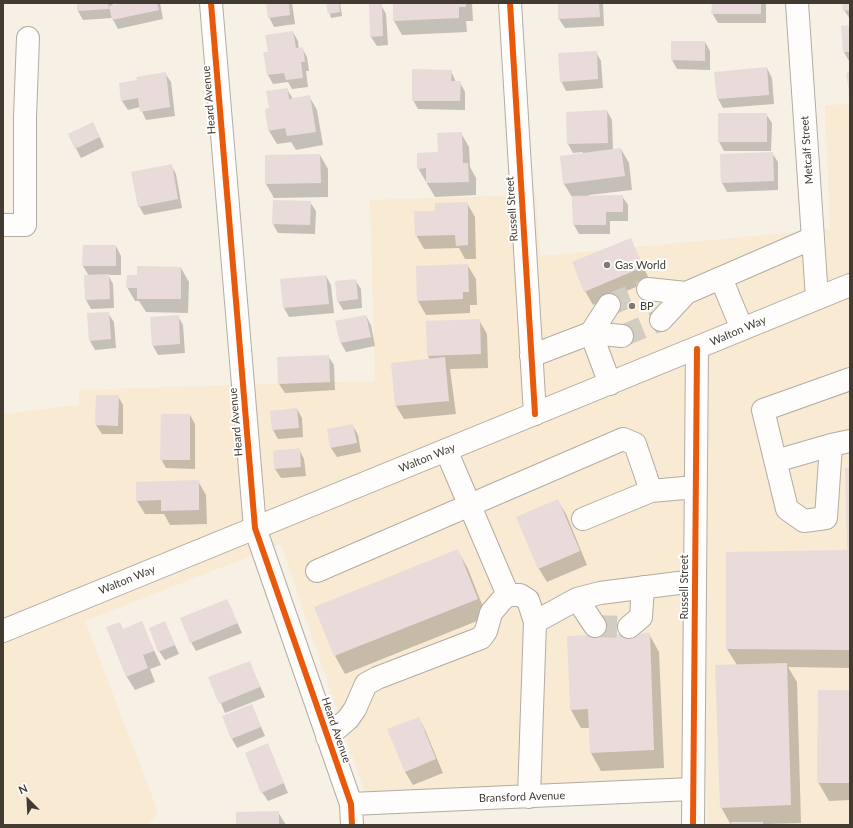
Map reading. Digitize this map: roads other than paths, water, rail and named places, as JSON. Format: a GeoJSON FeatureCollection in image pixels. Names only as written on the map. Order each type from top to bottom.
{"type":"FeatureCollection","features":[{"type":"Feature","properties":{"kind":"street","name":"Heard Avenue"},"geometry":{"type":"LineString","coordinates":[[211,3],[255,528],[352,814]]}},
{"type":"Feature","properties":{"kind":"street","name":"Russell Street"},"geometry":{"type":"LineString","coordinates":[[510,3],[535,414]]}},
{"type":"Feature","properties":{"kind":"street","name":"Metcalf Street"},"geometry":{"type":"LineString","coordinates":[[797,3],[817,298]]}},
{"type":"Feature","properties":{"kind":"street"},"geometry":{"type":"LineString","coordinates":[[3,225],[25,225],[25,117],[28,38]]}},
{"type":"Feature","properties":{"kind":"street"},"geometry":{"type":"LineString","coordinates":[[686,293],[655,305],[813,238]]}},
{"type":"Feature","properties":{"kind":"street"},"geometry":{"type":"LineString","coordinates":[[721,278],[742,329]]}},
{"type":"Feature","properties":{"kind":"street","name":"Walton Way"},"geometry":{"type":"LineString","coordinates":[[3,631],[850,285]]}},
{"type":"Feature","properties":{"kind":"street"},"geometry":{"type":"LineString","coordinates":[[531,356],[591,333],[616,321],[591,333]]}},
{"type":"Feature","properties":{"kind":"street"},"geometry":{"type":"LineString","coordinates":[[591,333],[610,384]]}},
{"type":"Feature","properties":{"kind":"street","name":"Russell Street"},"geometry":{"type":"LineString","coordinates":[[693,825],[692,789],[697,348]]}},
{"type":"Feature","properties":{"kind":"street"},"geometry":{"type":"LineString","coordinates":[[776,461],[841,443],[826,518],[804,521],[787,509],[763,410],[850,379]]}},
{"type":"Feature","properties":{"kind":"street"},"geometry":{"type":"LineString","coordinates":[[317,571],[470,506],[623,438],[634,444],[651,492]]}},
{"type":"Feature","properties":{"kind":"street"},"geometry":{"type":"LineString","coordinates":[[446,450],[508,595]]}},
{"type":"Feature","properties":{"kind":"street"},"geometry":{"type":"LineString","coordinates":[[583,519],[651,492],[695,487]]}},
{"type":"Feature","properties":{"kind":"street"},"geometry":{"type":"LineString","coordinates":[[535,622],[577,599],[600,593],[694,582]]}},
{"type":"Feature","properties":{"kind":"street"},"geometry":{"type":"LineString","coordinates":[[629,627],[641,617],[643,587]]}},
{"type":"Feature","properties":{"kind":"street"},"geometry":{"type":"LineString","coordinates":[[327,737],[348,719],[355,709],[366,684],[377,678],[481,638],[486,631],[492,613],[500,601],[508,595],[520,595],[528,600],[535,622],[529,796]]}},
{"type":"Feature","properties":{"kind":"street"},"geometry":{"type":"LineString","coordinates":[[577,599],[595,626]]}},
{"type":"Feature","properties":{"kind":"street","name":"Bransford Avenue"},"geometry":{"type":"LineString","coordinates":[[352,814],[529,796],[692,789]]}},
{"type":"Feature","properties":{"kind":"tunnel"},"geometry":{"type":"LineString","coordinates":[[609,305],[648,289]]}},
{"type":"Feature","properties":{"kind":"tunnel"},"geometry":{"type":"LineString","coordinates":[[622,336],[661,320]]}},
{"type":"Feature","properties":{"kind":"tunnel"},"geometry":{"type":"LineString","coordinates":[[595,626],[629,627]]}},
{"type":"Feature","properties":{"kind":"place","name":"Gas World"},"geometry":{"type":"Point","coordinates":[607,265]}},
{"type":"Feature","properties":{"kind":"place","name":"BP"},"geometry":{"type":"Point","coordinates":[632,306]}}]}
